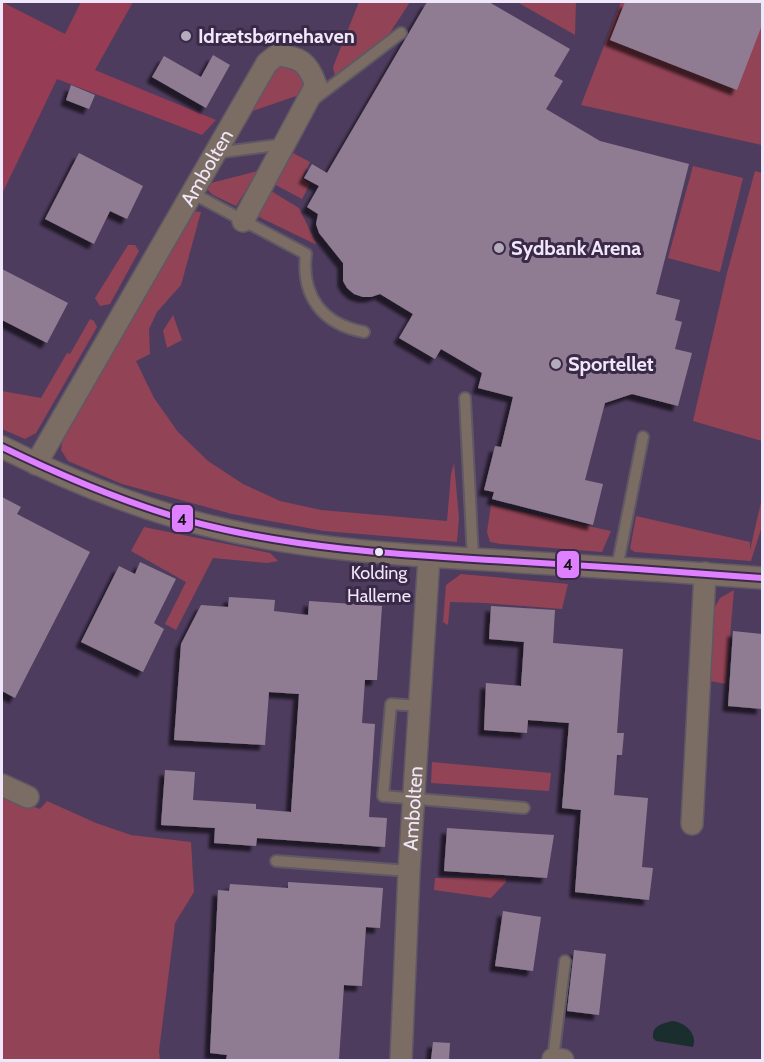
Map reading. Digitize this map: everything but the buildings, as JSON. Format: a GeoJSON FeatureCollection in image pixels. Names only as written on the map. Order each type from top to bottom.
{"type":"FeatureCollection","features":[{"type":"Feature","properties":{"kind":"street","name":"Ambolten"},"geometry":{"type":"LineString","coordinates":[[36,464],[267,63],[277,55],[294,56],[310,68],[316,85],[243,221]]}},
{"type":"Feature","properties":{"kind":"street"},"geometry":{"type":"LineString","coordinates":[[2,447],[36,464],[138,505],[229,531],[337,549],[762,578]]}},
{"type":"Feature","properties":{"kind":"street","name":"Ambolten"},"geometry":{"type":"LineString","coordinates":[[401,1060],[409,871],[429,557]]}},
{"type":"Feature","properties":{"kind":"street"},"geometry":{"type":"LineString","coordinates":[[692,824],[705,573]]}},
{"type":"Feature","properties":{"kind":"street"},"geometry":{"type":"LineString","coordinates":[[2,784],[28,797]]}},
{"type":"Feature","properties":{"kind":"lane"},"geometry":{"type":"LineString","coordinates":[[306,106],[401,33]]}},
{"type":"Feature","properties":{"kind":"lane"},"geometry":{"type":"LineString","coordinates":[[215,153],[285,144]]}},
{"type":"Feature","properties":{"kind":"lane"},"geometry":{"type":"LineString","coordinates":[[192,193],[306,254],[306,280],[315,302],[329,318],[340,325],[364,332]]}},
{"type":"Feature","properties":{"kind":"lane"},"geometry":{"type":"LineString","coordinates":[[465,398],[472,560]]}},
{"type":"Feature","properties":{"kind":"lane"},"geometry":{"type":"LineString","coordinates":[[617,568],[643,437]]}},
{"type":"Feature","properties":{"kind":"lane"},"geometry":{"type":"LineString","coordinates":[[420,706],[391,705],[383,796],[524,808]]}},
{"type":"Feature","properties":{"kind":"lane"},"geometry":{"type":"LineString","coordinates":[[276,861],[409,871]]}},
{"type":"Feature","properties":{"kind":"lane"},"geometry":{"type":"LineString","coordinates":[[558,1060],[565,961]]}},
{"type":"Feature","properties":{"kind":"shaded area"},"geometry":{"type":"Polygon","coordinates":[[[2,2],[762,2],[762,1060],[2,1060],[2,2]]]}},
{"type":"Feature","properties":{"kind":"shaded area"},"geometry":{"type":"Polygon","coordinates":[[[2,2],[65,34],[81,2],[133,2],[95,70],[216,120],[202,135],[57,79],[2,194],[2,2]]]}},
{"type":"Feature","properties":{"kind":"shaded area"},"geometry":{"type":"Polygon","coordinates":[[[359,2],[410,2],[384,42],[335,76],[333,67],[359,2]]]}},
{"type":"Feature","properties":{"kind":"shaded area"},"geometry":{"type":"Polygon","coordinates":[[[517,2],[576,2],[575,35],[517,2]]]}},
{"type":"Feature","properties":{"kind":"shaded area"},"geometry":{"type":"Polygon","coordinates":[[[621,2],[762,2],[762,145],[581,105],[621,2]]]}},
{"type":"Feature","properties":{"kind":"shaded area"},"geometry":{"type":"Polygon","coordinates":[[[292,61],[304,80],[302,94],[250,112],[277,67],[292,61]]]}},
{"type":"Feature","properties":{"kind":"shaded area"},"geometry":{"type":"Polygon","coordinates":[[[293,153],[310,162],[302,178],[310,184],[302,199],[274,184],[293,153]]]}},
{"type":"Feature","properties":{"kind":"shaded area"},"geometry":{"type":"Polygon","coordinates":[[[693,166],[743,178],[720,272],[668,258],[693,166]]]}},
{"type":"Feature","properties":{"kind":"shaded area"},"geometry":{"type":"Polygon","coordinates":[[[258,171],[236,206],[213,195],[205,187],[207,184],[258,171]]]}},
{"type":"Feature","properties":{"kind":"shaded area"},"geometry":{"type":"Polygon","coordinates":[[[755,171],[762,173],[762,441],[693,421],[727,273],[755,171]]]}},
{"type":"Feature","properties":{"kind":"shaded area"},"geometry":{"type":"Polygon","coordinates":[[[271,191],[299,208],[317,245],[257,216],[271,191]]]}},
{"type":"Feature","properties":{"kind":"shaded area"},"geometry":{"type":"Polygon","coordinates":[[[193,211],[201,212],[181,285],[157,312],[149,329],[150,354],[136,361],[154,398],[178,432],[208,461],[243,484],[280,501],[321,510],[447,521],[454,463],[459,518],[457,542],[324,531],[232,514],[122,484],[68,461],[61,450],[63,436],[193,211]]]}},
{"type":"Feature","properties":{"kind":"shaded area"},"geometry":{"type":"Polygon","coordinates":[[[128,245],[135,245],[139,251],[110,304],[100,306],[95,298],[128,245]]]}},
{"type":"Feature","properties":{"kind":"shaded area"},"geometry":{"type":"Polygon","coordinates":[[[173,315],[182,340],[167,348],[163,331],[173,315]]]}},
{"type":"Feature","properties":{"kind":"shaded area"},"geometry":{"type":"Polygon","coordinates":[[[90,319],[97,327],[36,433],[25,439],[2,429],[2,391],[41,398],[90,319]]]}},
{"type":"Feature","properties":{"kind":"shaded area"},"geometry":{"type":"Polygon","coordinates":[[[762,498],[762,526],[751,561],[635,552],[630,549],[636,516],[750,542],[750,550],[762,498]]]}},
{"type":"Feature","properties":{"kind":"shaded area"},"geometry":{"type":"Polygon","coordinates":[[[491,505],[611,531],[602,552],[490,542],[487,532],[491,505]]]}},
{"type":"Feature","properties":{"kind":"shaded area"},"geometry":{"type":"Polygon","coordinates":[[[144,527],[270,553],[278,561],[267,563],[213,558],[176,630],[165,624],[186,582],[131,551],[144,527]]]}},
{"type":"Feature","properties":{"kind":"shaded area"},"geometry":{"type":"Polygon","coordinates":[[[461,574],[568,584],[562,609],[450,602],[448,625],[443,622],[446,585],[461,574]]]}},
{"type":"Feature","properties":{"kind":"shaded area"},"geometry":{"type":"Polygon","coordinates":[[[734,590],[726,684],[710,681],[713,610],[720,598],[734,590]]]}},
{"type":"Feature","properties":{"kind":"shaded area"},"geometry":{"type":"Polygon","coordinates":[[[432,762],[551,773],[549,791],[431,783],[432,762]]]}},
{"type":"Feature","properties":{"kind":"shaded area"},"geometry":{"type":"Polygon","coordinates":[[[2,795],[40,809],[47,801],[96,823],[131,835],[191,842],[194,892],[175,923],[159,1051],[160,1060],[2,1060],[2,795]]]}},
{"type":"Feature","properties":{"kind":"shaded area"},"geometry":{"type":"Polygon","coordinates":[[[435,878],[506,878],[506,882],[491,898],[434,890],[435,878]]]}},
{"type":"Feature","properties":{"kind":"shaded area"},"geometry":{"type":"Polygon","coordinates":[[[672,1021],[686,1026],[692,1033],[693,1047],[656,1041],[653,1038],[656,1028],[672,1021]]]}},
{"type":"Feature","properties":{"kind":"transit line","name":"4"},"geometry":{"type":"LineString","coordinates":[[2,447],[50,470],[150,509],[201,524],[272,539],[344,549],[417,555],[762,578]]}},
{"type":"Feature","properties":{"kind":"place","name":"Idrætsbørnehaven"},"geometry":{"type":"Point","coordinates":[186,36]}},
{"type":"Feature","properties":{"kind":"place","name":"Sydbank Arena"},"geometry":{"type":"Point","coordinates":[499,248]}},
{"type":"Feature","properties":{"kind":"place","name":"Sportellet"},"geometry":{"type":"Point","coordinates":[556,364]}},
{"type":"Feature","properties":{"kind":"place","name":"Kolding Hallerne"},"geometry":{"type":"Point","coordinates":[379,552]}}]}
